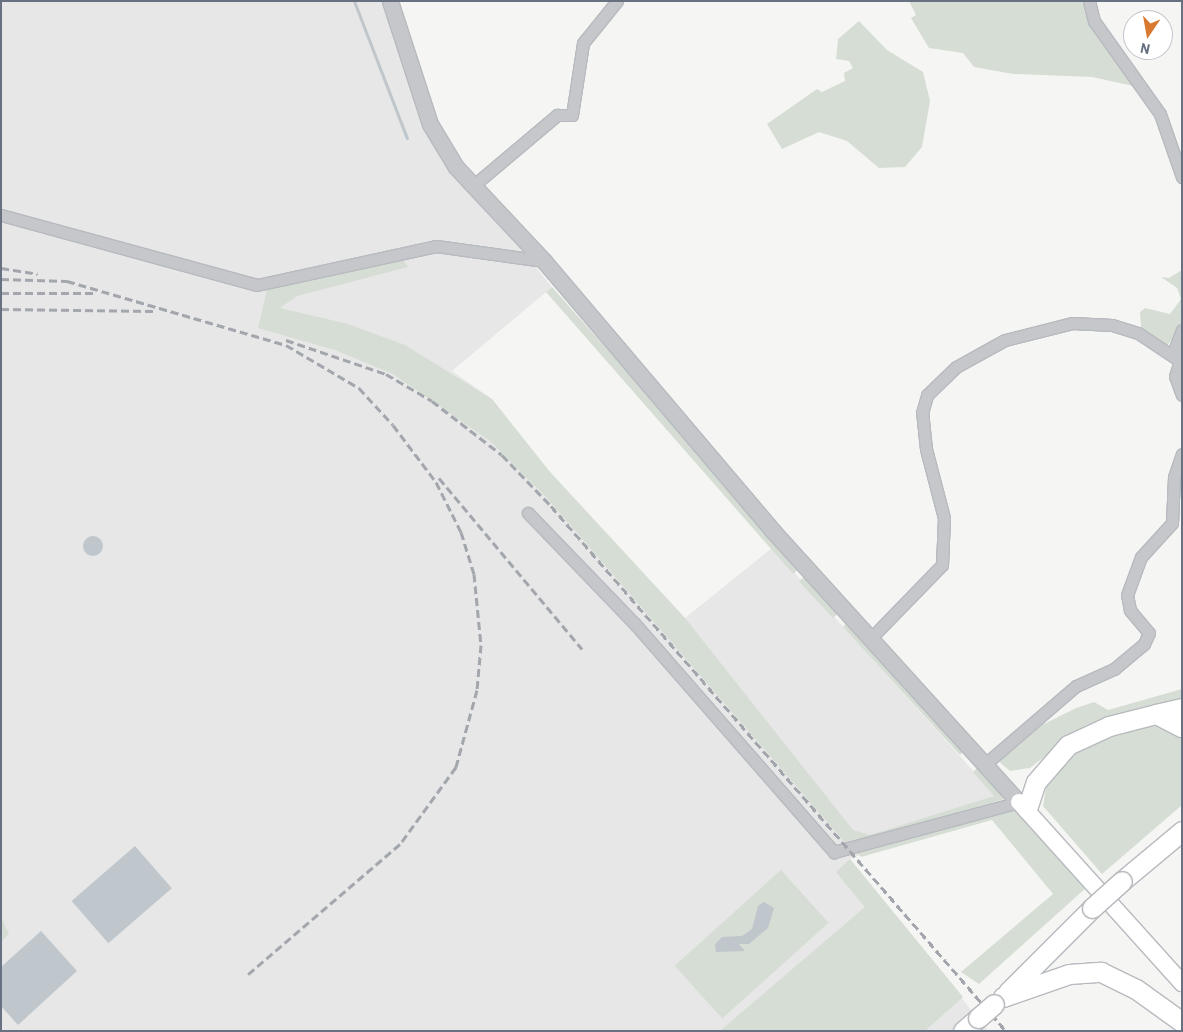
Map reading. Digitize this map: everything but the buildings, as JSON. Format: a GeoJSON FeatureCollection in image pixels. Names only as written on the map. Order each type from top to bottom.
{"type":"FeatureCollection","features":[{"type":"Feature","properties":{"kind":"highway"},"geometry":{"type":"LineString","coordinates":[[1023,805],[1036,782],[1068,745],[1109,726],[1182,708]]}},
{"type":"Feature","properties":{"kind":"highway"},"geometry":{"type":"LineString","coordinates":[[1156,714],[1182,727]]}},
{"type":"Feature","properties":{"kind":"highway"},"geometry":{"type":"LineString","coordinates":[[1165,845],[1182,822]]}},
{"type":"Feature","properties":{"kind":"highway"},"geometry":{"type":"LineString","coordinates":[[963,1031],[999,1000],[1092,908],[1182,831]]}},
{"type":"Feature","properties":{"kind":"highway"},"geometry":{"type":"LineString","coordinates":[[999,1000],[1069,974],[1101,972],[1136,988],[1182,1022]]}},
{"type":"Feature","properties":{"kind":"main road"},"geometry":{"type":"LineString","coordinates":[[1023,805],[1182,983]]}},
{"type":"Feature","properties":{"kind":"street"},"geometry":{"type":"LineString","coordinates":[[390,1],[435,137],[474,185],[544,261],[870,639],[984,765],[1023,805]]}},
{"type":"Feature","properties":{"kind":"street"},"geometry":{"type":"LineString","coordinates":[[474,185],[557,114],[572,115],[583,43],[617,1]]}},
{"type":"Feature","properties":{"kind":"street"},"geometry":{"type":"LineString","coordinates":[[1089,1],[1094,21],[1160,114],[1182,176]]}},
{"type":"Feature","properties":{"kind":"street"},"geometry":{"type":"LineString","coordinates":[[1,215],[257,285],[283,283],[436,246],[544,261]]}},
{"type":"Feature","properties":{"kind":"street"},"geometry":{"type":"LineString","coordinates":[[870,639],[930,583],[944,558],[944,518],[922,419],[926,395],[943,377],[1005,340],[1072,323],[1128,330],[1181,362]]}},
{"type":"Feature","properties":{"kind":"street"},"geometry":{"type":"LineString","coordinates":[[1182,330],[1175,348],[1181,362],[1176,376],[1182,395]]}},
{"type":"Feature","properties":{"kind":"street"},"geometry":{"type":"LineString","coordinates":[[984,765],[1076,686],[1114,669],[1144,644],[1149,632],[1130,610],[1127,595],[1141,557],[1172,523],[1174,477],[1182,454]]}},
{"type":"Feature","properties":{"kind":"street"},"geometry":{"type":"LineString","coordinates":[[528,513],[635,624],[834,852],[1023,805]]}},
{"type":"Feature","properties":{"kind":"shaded area"},"geometry":{"type":"Polygon","coordinates":[[[1,1],[381,1],[436,146],[552,287],[452,371],[492,399],[550,472],[685,618],[772,548],[995,795],[850,859],[988,1031],[1,1031],[1,1]]]}},
{"type":"Feature","properties":{"kind":"shaded area"},"geometry":{"type":"Polygon","coordinates":[[[909,1],[1087,1],[1138,87],[1092,77],[1013,74],[974,67],[963,53],[929,48],[911,18],[916,15],[909,1]]]}},
{"type":"Feature","properties":{"kind":"shaded area"},"geometry":{"type":"Polygon","coordinates":[[[859,21],[887,50],[923,72],[930,101],[922,147],[905,167],[879,168],[847,141],[819,132],[782,149],[767,124],[817,89],[822,92],[845,81],[844,73],[853,68],[849,61],[836,59],[838,39],[859,21]]]}},
{"type":"Feature","properties":{"kind":"shaded area"},"geometry":{"type":"Polygon","coordinates":[[[403,260],[408,267],[297,296],[280,308],[348,324],[405,345],[492,399],[550,472],[685,618],[853,830],[870,835],[994,796],[973,772],[979,766],[1008,798],[847,845],[545,496],[490,441],[393,374],[335,350],[258,328],[267,290],[403,260]]]}},
{"type":"Feature","properties":{"kind":"shaded area"},"geometry":{"type":"Polygon","coordinates":[[[1182,270],[1182,326],[1167,346],[1141,328],[1140,312],[1145,308],[1170,314],[1181,299],[1177,288],[1161,277],[1169,278],[1182,270]]]}},
{"type":"Feature","properties":{"kind":"shaded area"},"geometry":{"type":"Polygon","coordinates":[[[552,287],[801,567],[793,574],[546,292],[552,287]]]}},
{"type":"Feature","properties":{"kind":"shaded area"},"geometry":{"type":"Polygon","coordinates":[[[93,536],[100,539],[103,546],[100,553],[93,556],[86,553],[83,546],[86,539],[93,536]]]}},
{"type":"Feature","properties":{"kind":"shaded area"},"geometry":{"type":"Polygon","coordinates":[[[807,574],[841,611],[833,618],[799,582],[807,574]]]}},
{"type":"Feature","properties":{"kind":"shaded area"},"geometry":{"type":"Polygon","coordinates":[[[849,620],[965,750],[960,755],[843,627],[849,620]]]}},
{"type":"Feature","properties":{"kind":"shaded area"},"geometry":{"type":"Polygon","coordinates":[[[1182,689],[1182,703],[1086,725],[1030,768],[1010,771],[997,760],[1038,727],[1076,708],[1094,702],[1108,710],[1182,689]]]}},
{"type":"Feature","properties":{"kind":"shaded area"},"geometry":{"type":"Polygon","coordinates":[[[1152,721],[1182,734],[1182,805],[1102,874],[1043,806],[1046,787],[1066,758],[1088,739],[1152,721]]]}},
{"type":"Feature","properties":{"kind":"shaded area"},"geometry":{"type":"Polygon","coordinates":[[[1016,806],[1087,887],[979,984],[961,972],[1053,894],[992,820],[861,857],[857,853],[1016,806]]]}},
{"type":"Feature","properties":{"kind":"shaded area"},"geometry":{"type":"Polygon","coordinates":[[[135,846],[172,888],[108,943],[72,901],[135,846]]]}},
{"type":"Feature","properties":{"kind":"shaded area"},"geometry":{"type":"Polygon","coordinates":[[[850,859],[963,997],[925,1031],[720,1031],[865,907],[836,872],[850,859]]]}},
{"type":"Feature","properties":{"kind":"shaded area"},"geometry":{"type":"Polygon","coordinates":[[[781,870],[829,923],[722,1018],[675,966],[781,870]]]}},
{"type":"Feature","properties":{"kind":"shaded area"},"geometry":{"type":"Polygon","coordinates":[[[764,902],[774,908],[768,928],[749,944],[739,944],[745,951],[716,952],[715,944],[722,937],[742,936],[752,929],[758,906],[764,902]]]}},
{"type":"Feature","properties":{"kind":"shaded area"},"geometry":{"type":"Polygon","coordinates":[[[1,917],[9,934],[1,942],[1,917]]]}},
{"type":"Feature","properties":{"kind":"shaded area"},"geometry":{"type":"Polygon","coordinates":[[[41,931],[77,971],[18,1025],[1,1006],[1,967],[41,931]]]}},
{"type":"Feature","properties":{"kind":"waterway"},"geometry":{"type":"LineString","coordinates":[[354,1],[407,138]]}},
{"type":"Feature","properties":{"kind":"railway"},"geometry":{"type":"LineString","coordinates":[[1,268],[38,274]]}},
{"type":"Feature","properties":{"kind":"railway"},"geometry":{"type":"LineString","coordinates":[[1,279],[67,281],[286,345],[359,388],[393,425],[436,482],[461,532],[474,574],[481,645],[477,690],[456,767],[400,844],[246,976]]}},
{"type":"Feature","properties":{"kind":"railway"},"geometry":{"type":"LineString","coordinates":[[1,293],[96,293]]}},
{"type":"Feature","properties":{"kind":"railway"},"geometry":{"type":"LineString","coordinates":[[1,309],[153,311]]}},
{"type":"Feature","properties":{"kind":"railway"},"geometry":{"type":"LineString","coordinates":[[286,340],[386,374],[432,401],[502,455],[551,506],[1006,1031]]}},
{"type":"Feature","properties":{"kind":"railway"},"geometry":{"type":"LineString","coordinates":[[439,478],[582,649]]}}]}
